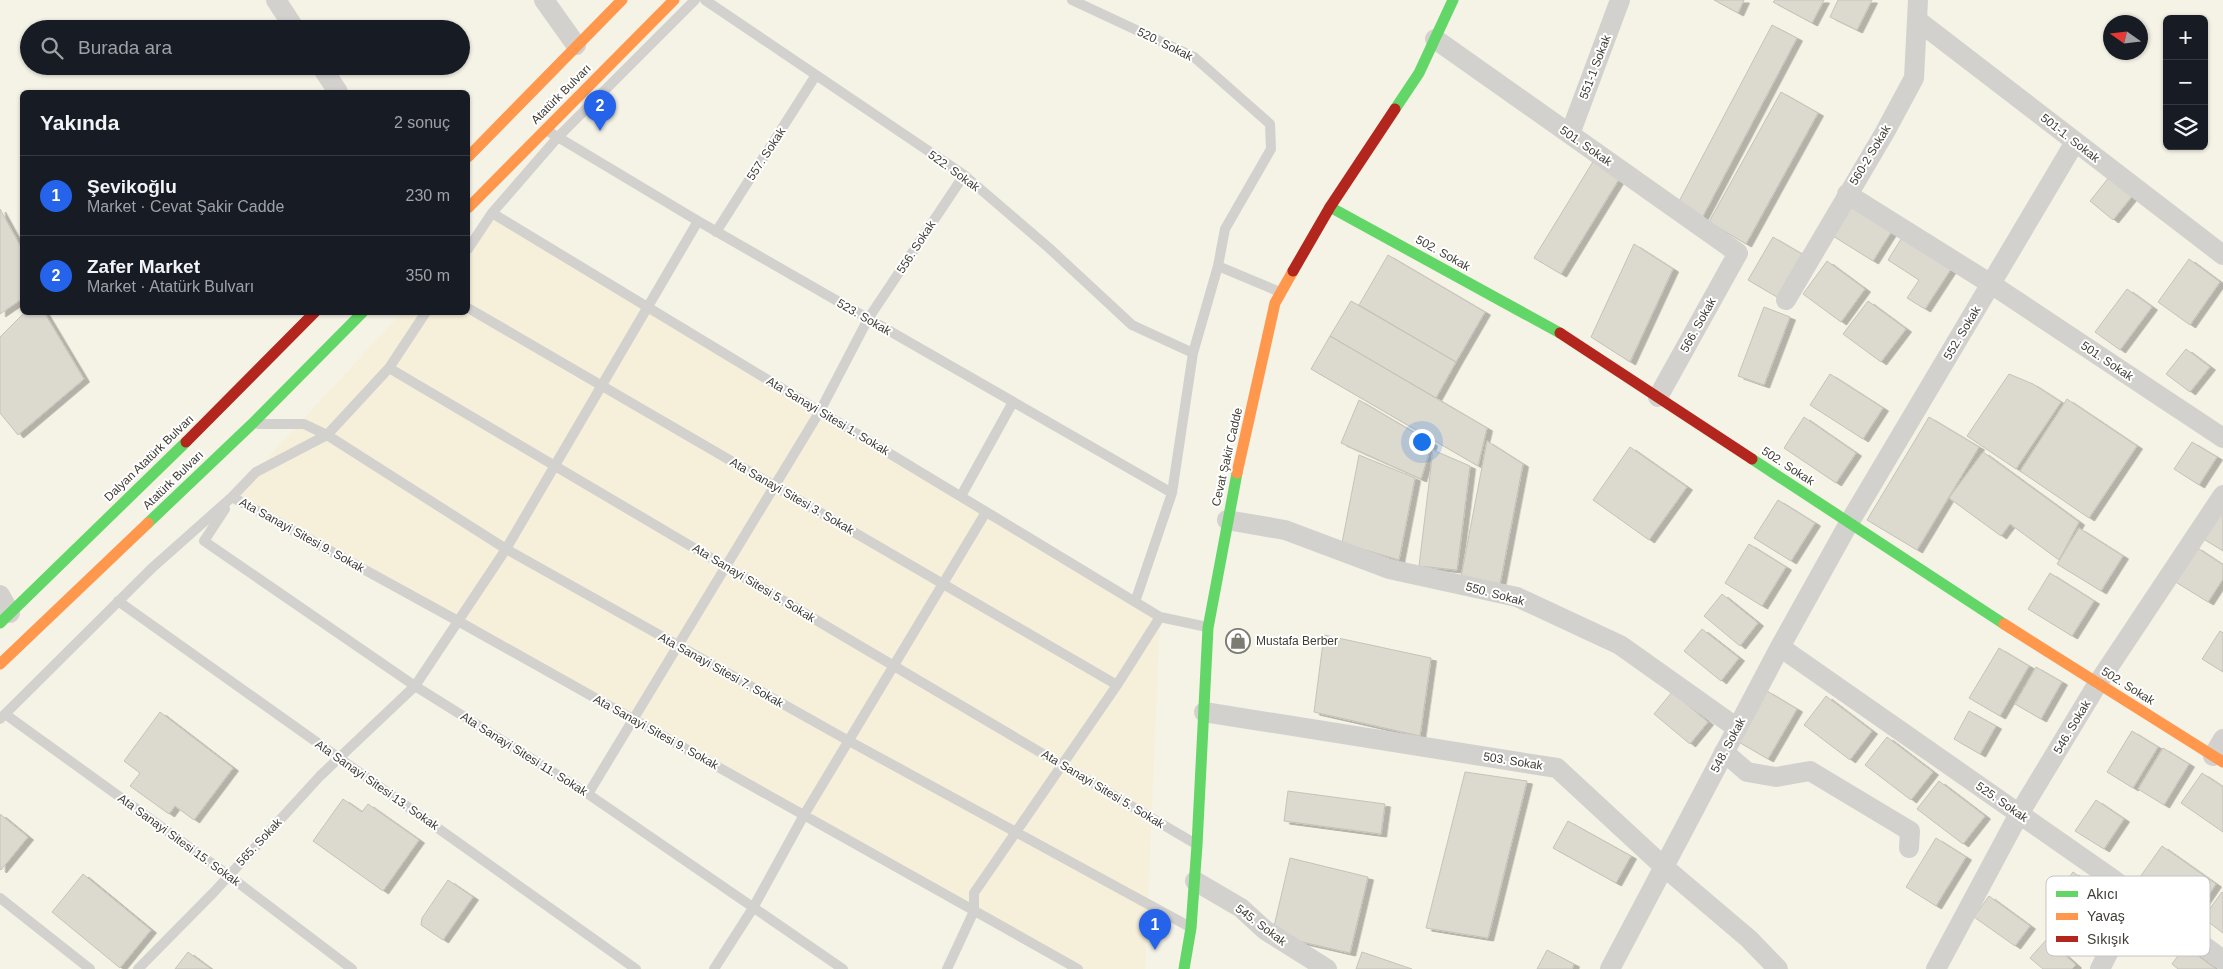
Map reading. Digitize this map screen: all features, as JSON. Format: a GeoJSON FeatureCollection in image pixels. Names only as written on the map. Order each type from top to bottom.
{"type":"FeatureCollection","features":[{"type":"Feature","properties":{"kind":"street"},"geometry":{"type":"LineString","coordinates":[[276,0],[290,20]]}},
{"type":"Feature","properties":{"kind":"street"},"geometry":{"type":"LineString","coordinates":[[544,0],[576,45]]}},
{"type":"Feature","properties":{"kind":"street","name":"Atatürk Bulvarı"},"geometry":{"type":"LineString","coordinates":[[470,155],[622,0]]}},
{"type":"Feature","properties":{"kind":"street","name":"Atatürk Bulvarı"},"geometry":{"type":"LineString","coordinates":[[470,206],[674,0]]}},
{"type":"Feature","properties":{"kind":"street","name":"551-1 Sokak"},"geometry":{"type":"LineString","coordinates":[[1570,134],[1620,0]]}},
{"type":"Feature","properties":{"kind":"street","name":"Cevat Şakir Cadde"},"geometry":{"type":"LineString","coordinates":[[1184,969],[1191,928],[1195,880],[1208,628],[1227,520],[1275,303],[1330,207],[1419,73],[1450,1]]}},
{"type":"Feature","properties":{"kind":"street","name":"501-1. Sokak"},"geometry":{"type":"LineString","coordinates":[[1917,10],[2075,142],[2223,256]]}},
{"type":"Feature","properties":{"kind":"street","name":"560-2 Sokak"},"geometry":{"type":"LineString","coordinates":[[1786,300],[1885,132],[1914,78],[1917,10]]}},
{"type":"Feature","properties":{"kind":"street","name":"501. Sokak"},"geometry":{"type":"LineString","coordinates":[[1435,39],[1738,253]]}},
{"type":"Feature","properties":{"kind":"street"},"geometry":{"type":"LineString","coordinates":[[327,75],[337,90]]}},
{"type":"Feature","properties":{"kind":"street","name":"552. Sokak"},"geometry":{"type":"LineString","coordinates":[[1849,523],[2075,142]]}},
{"type":"Feature","properties":{"kind":"street","name":"501. Sokak"},"geometry":{"type":"LineString","coordinates":[[1847,194],[1991,284],[2223,438]]}},
{"type":"Feature","properties":{"kind":"street","name":"502. Sokak"},"geometry":{"type":"LineString","coordinates":[[1330,207],[1563,335],[1967,601],[2098,683],[2220,752]]}},
{"type":"Feature","properties":{"kind":"street","name":"566. Sokak"},"geometry":{"type":"LineString","coordinates":[[1658,397],[1738,253]]}},
{"type":"Feature","properties":{"kind":"street","name":"Dalyan Atatürk Bulvarı"},"geometry":{"type":"LineString","coordinates":[[5,618],[313,315]]}},
{"type":"Feature","properties":{"kind":"street","name":"Atatürk Bulvarı"},"geometry":{"type":"LineString","coordinates":[[0,664],[252,424],[360,315]]}},
{"type":"Feature","properties":{"kind":"street","name":"546. Sokak"},"geometry":{"type":"LineString","coordinates":[[1936,969],[2019,814],[2098,683],[2223,495]]}},
{"type":"Feature","properties":{"kind":"street","name":"550. Sokak"},"geometry":{"type":"LineString","coordinates":[[1227,520],[1285,530],[1389,569],[1517,597],[1620,645],[1737,728]]}},
{"type":"Feature","properties":{"kind":"street","name":"548. Sokak"},"geometry":{"type":"LineString","coordinates":[[1610,969],[1780,647],[1849,523]]}},
{"type":"Feature","properties":{"kind":"street"},"geometry":{"type":"LineString","coordinates":[[0,595],[5,618]]}},
{"type":"Feature","properties":{"kind":"street","name":"525. Sokak"},"geometry":{"type":"LineString","coordinates":[[1780,647],[2108,876]]}},
{"type":"Feature","properties":{"kind":"street","name":"503. Sokak"},"geometry":{"type":"LineString","coordinates":[[1204,712],[1557,768],[1664,866],[1749,939],[1778,969]]}},
{"type":"Feature","properties":{"kind":"street"},"geometry":{"type":"LineString","coordinates":[[1724,752],[1748,772],[1776,777],[1810,771],[1910,830],[1909,848]]}},
{"type":"Feature","properties":{"kind":"street","name":"545. Sokak"},"geometry":{"type":"LineString","coordinates":[[1195,880],[1241,908],[1265,930],[1327,969]]}},
{"type":"Feature","properties":{"kind":"street","name":"525. Sokak"},"geometry":{"type":"LineString","coordinates":[[2210,950],[2223,960]]}},
{"type":"Feature","properties":{"kind":"street"},"geometry":{"type":"LineString","coordinates":[[2100,969],[2107,956]]}},
{"type":"Feature","properties":{"kind":"lane"},"geometry":{"type":"LineString","coordinates":[[470,246],[492,213],[558,137],[696,0]]}},
{"type":"Feature","properties":{"kind":"lane","name":"522. Sokak"},"geometry":{"type":"LineString","coordinates":[[704,0],[964,175],[1049,248],[1132,325],[1193,353]]}},
{"type":"Feature","properties":{"kind":"lane","name":"520. Sokak"},"geometry":{"type":"LineString","coordinates":[[1072,0],[1194,57],[1270,124],[1272,149],[1225,229],[1218,266]]}},
{"type":"Feature","properties":{"kind":"lane","name":"557. Sokak"},"geometry":{"type":"LineString","coordinates":[[716,232],[816,75]]}},
{"type":"Feature","properties":{"kind":"lane","name":"523. Sokak"},"geometry":{"type":"LineString","coordinates":[[546,130],[716,232],[1172,493]]}},
{"type":"Feature","properties":{"kind":"lane","name":"556. Sokak"},"geometry":{"type":"LineString","coordinates":[[588,794],[776,487],[820,411],[868,320],[964,175]]}},
{"type":"Feature","properties":{"kind":"lane","name":"Ata Sanayi Sitesi 1. Sokak"},"geometry":{"type":"LineString","coordinates":[[492,213],[1160,617],[1208,628]]}},
{"type":"Feature","properties":{"kind":"lane","name":"565. Sokak"},"geometry":{"type":"LineString","coordinates":[[138,969],[214,892],[339,758],[416,686],[506,549],[698,221]]}},
{"type":"Feature","properties":{"kind":"lane"},"geometry":{"type":"LineString","coordinates":[[1135,602],[1172,493],[1193,353],[1218,266],[1281,292]]}},
{"type":"Feature","properties":{"kind":"lane","name":"Ata Sanayi Sitesi 3. Sokak"},"geometry":{"type":"LineString","coordinates":[[470,309],[1117,685]]}},
{"type":"Feature","properties":{"kind":"lane"},"geometry":{"type":"LineString","coordinates":[[2,716],[152,568],[232,497],[256,472],[328,435],[389,368],[424,315]]}},
{"type":"Feature","properties":{"kind":"lane","name":"Ata Sanayi Sitesi 5. Sokak"},"geometry":{"type":"LineString","coordinates":[[389,368],[1197,845]]}},
{"type":"Feature","properties":{"kind":"lane"},"geometry":{"type":"LineString","coordinates":[[961,496],[1012,402]]}},
{"type":"Feature","properties":{"kind":"lane","name":"Ata Sanayi Sitesi 7. Sokak"},"geometry":{"type":"LineString","coordinates":[[252,424],[304,424],[328,435],[506,549],[849,741],[1191,928]]}},
{"type":"Feature","properties":{"kind":"lane","name":"Ata Sanayi Sitesi 11. Sokak"},"geometry":{"type":"LineString","coordinates":[[232,497],[204,541],[416,686],[588,794],[843,969]]}},
{"type":"Feature","properties":{"kind":"lane","name":"Ata Sanayi Sitesi 9. Sokak"},"geometry":{"type":"LineString","coordinates":[[232,497],[458,621],[1078,969]]}},
{"type":"Feature","properties":{"kind":"lane"},"geometry":{"type":"LineString","coordinates":[[714,969],[753,908],[804,815],[986,512]]}},
{"type":"Feature","properties":{"kind":"lane","name":"Ata Sanayi Sitesi 13. Sokak"},"geometry":{"type":"LineString","coordinates":[[118,601],[636,969]]}},
{"type":"Feature","properties":{"kind":"lane"},"geometry":{"type":"LineString","coordinates":[[947,969],[974,910],[974,893],[1014,832],[1117,685],[1160,617]]}},
{"type":"Feature","properties":{"kind":"lane","name":"Ata Sanayi Sitesi 15. Sokak"},"geometry":{"type":"LineString","coordinates":[[2,716],[228,875],[352,969]]}},
{"type":"Feature","properties":{"kind":"lane"},"geometry":{"type":"LineString","coordinates":[[0,898],[90,969]]}},
{"type":"Feature","properties":{"kind":"shaded area"},"geometry":{"type":"Polygon","coordinates":[[[492,213],[1160,617],[1145,969],[1078,969],[232,497],[399,315],[470,315],[470,237],[492,213]]]}},
{"type":"Feature","properties":{"kind":"building"},"geometry":{"type":"Polygon","coordinates":[[[1714,0],[1744,0],[1738,13],[1714,0]]]}},
{"type":"Feature","properties":{"kind":"building"},"geometry":{"type":"Polygon","coordinates":[[[1775,0],[1824,0],[1812,23],[1773,2],[1775,0]]]}},
{"type":"Feature","properties":{"kind":"building"},"geometry":{"type":"Polygon","coordinates":[[[1838,0],[1872,0],[1857,30],[1830,17],[1838,0]]]}},
{"type":"Feature","properties":{"kind":"building"},"geometry":{"type":"Polygon","coordinates":[[[1772,25],[1797,38],[1702,218],[1677,205],[1772,25]]]}},
{"type":"Feature","properties":{"kind":"building"},"geometry":{"type":"Polygon","coordinates":[[[1781,92],[1818,113],[1746,244],[1709,222],[1781,92]]]}},
{"type":"Feature","properties":{"kind":"building"},"geometry":{"type":"Polygon","coordinates":[[[1594,160],[1621,176],[1561,274],[1534,258],[1594,160]]]}},
{"type":"Feature","properties":{"kind":"building"},"geometry":{"type":"Polygon","coordinates":[[[2110,176],[2134,194],[2113,220],[2090,201],[2110,176]]]}},
{"type":"Feature","properties":{"kind":"building"},"geometry":{"type":"Polygon","coordinates":[[[1855,201],[1895,226],[1873,261],[1833,236],[1855,201]]]}},
{"type":"Feature","properties":{"kind":"building"},"geometry":{"type":"Polygon","coordinates":[[[0,209],[20,245],[20,300],[0,314],[0,209]]]}},
{"type":"Feature","properties":{"kind":"building"},"geometry":{"type":"Polygon","coordinates":[[[1906,231],[1955,263],[1925,309],[1907,298],[1919,280],[1888,260],[1906,231]]]}},
{"type":"Feature","properties":{"kind":"building"},"geometry":{"type":"Polygon","coordinates":[[[1773,237],[1802,254],[1777,297],[1748,280],[1773,237]]]}},
{"type":"Feature","properties":{"kind":"building"},"geometry":{"type":"Polygon","coordinates":[[[1634,244],[1673,269],[1630,362],[1591,337],[1634,244]]]}},
{"type":"Feature","properties":{"kind":"building"},"geometry":{"type":"Polygon","coordinates":[[[1388,255],[1485,312],[1456,362],[1359,305],[1388,255]]]}},
{"type":"Feature","properties":{"kind":"building"},"geometry":{"type":"Polygon","coordinates":[[[2189,259],[2220,282],[2190,325],[2158,302],[2189,259]]]}},
{"type":"Feature","properties":{"kind":"building"},"geometry":{"type":"Polygon","coordinates":[[[1827,261],[1865,289],[1841,322],[1803,294],[1827,261]]]}},
{"type":"Feature","properties":{"kind":"building"},"geometry":{"type":"Polygon","coordinates":[[[2127,289],[2152,307],[2120,350],[2095,332],[2127,289]]]}},
{"type":"Feature","properties":{"kind":"building"},"geometry":{"type":"Polygon","coordinates":[[[1351,301],[1456,362],[1436,398],[1330,336],[1351,301]]]}},
{"type":"Feature","properties":{"kind":"building"},"geometry":{"type":"Polygon","coordinates":[[[1868,301],[1906,329],[1881,362],[1843,334],[1868,301]]]}},
{"type":"Feature","properties":{"kind":"building"},"geometry":{"type":"Polygon","coordinates":[[[1764,307],[1790,317],[1764,385],[1738,376],[1764,307]]]}},
{"type":"Feature","properties":{"kind":"building"},"geometry":{"type":"Polygon","coordinates":[[[22,315],[46,315],[84,379],[18,435],[0,413],[0,337],[22,315]]]}},
{"type":"Feature","properties":{"kind":"building"},"geometry":{"type":"Polygon","coordinates":[[[1330,336],[1487,428],[1478,466],[1311,369],[1330,336]]]}},
{"type":"Feature","properties":{"kind":"building"},"geometry":{"type":"Polygon","coordinates":[[[2186,349],[2210,367],[2190,392],[2166,374],[2186,349]]]}},
{"type":"Feature","properties":{"kind":"building"},"geometry":{"type":"Polygon","coordinates":[[[1830,374],[1883,408],[1863,439],[1810,405],[1830,374]]]}},
{"type":"Feature","properties":{"kind":"building"},"geometry":{"type":"Polygon","coordinates":[[[2009,374],[2033,384],[2061,402],[2016,469],[1967,436],[2009,374]]]}},
{"type":"Feature","properties":{"kind":"building"},"geometry":{"type":"Polygon","coordinates":[[[2067,399],[2137,446],[2089,518],[2020,471],[2067,399]]]}},
{"type":"Feature","properties":{"kind":"building"},"geometry":{"type":"Polygon","coordinates":[[[1359,400],[1432,443],[1421,479],[1341,443],[1359,400]]]}},
{"type":"Feature","properties":{"kind":"building"},"geometry":{"type":"Polygon","coordinates":[[[1804,417],[1856,453],[1836,483],[1784,448],[1804,417]]]}},
{"type":"Feature","properties":{"kind":"building"},"geometry":{"type":"Polygon","coordinates":[[[1929,417],[1979,447],[1917,550],[1867,520],[1929,417]]]}},
{"type":"Feature","properties":{"kind":"building"},"geometry":{"type":"Polygon","coordinates":[[[1487,441],[1523,464],[1500,584],[1461,577],[1487,441]]]}},
{"type":"Feature","properties":{"kind":"building"},"geometry":{"type":"Polygon","coordinates":[[[2192,442],[2217,457],[2199,485],[2174,469],[2192,442]]]}},
{"type":"Feature","properties":{"kind":"building"},"geometry":{"type":"Polygon","coordinates":[[[1630,447],[1687,487],[1649,540],[1593,500],[1630,447]]]}},
{"type":"Feature","properties":{"kind":"building"},"geometry":{"type":"Polygon","coordinates":[[[1433,450],[1470,466],[1457,570],[1419,566],[1433,450]]]}},
{"type":"Feature","properties":{"kind":"building"},"geometry":{"type":"Polygon","coordinates":[[[1983,452],[2079,522],[2059,560],[2010,524],[2001,536],[1949,498],[1983,452]]]}},
{"type":"Feature","properties":{"kind":"building"},"geometry":{"type":"Polygon","coordinates":[[[1359,455],[1415,478],[1399,560],[1342,543],[1359,455]]]}},
{"type":"Feature","properties":{"kind":"building"},"geometry":{"type":"Polygon","coordinates":[[[1778,500],[1815,523],[1791,561],[1754,538],[1778,500]]]}},
{"type":"Feature","properties":{"kind":"building"},"geometry":{"type":"Polygon","coordinates":[[[2223,505],[2223,551],[2202,538],[2223,505]]]}},
{"type":"Feature","properties":{"kind":"building"},"geometry":{"type":"Polygon","coordinates":[[[2079,528],[2123,556],[2101,591],[2057,564],[2079,528]]]}},
{"type":"Feature","properties":{"kind":"building"},"geometry":{"type":"Polygon","coordinates":[[[1749,544],[1786,567],[1762,606],[1725,583],[1749,544]]]}},
{"type":"Feature","properties":{"kind":"building"},"geometry":{"type":"Polygon","coordinates":[[[2196,547],[2223,565],[2223,579],[2208,602],[2174,581],[2196,547]]]}},
{"type":"Feature","properties":{"kind":"building"},"geometry":{"type":"Polygon","coordinates":[[[2050,573],[2094,601],[2072,636],[2028,609],[2050,573]]]}},
{"type":"Feature","properties":{"kind":"building"},"geometry":{"type":"Polygon","coordinates":[[[1722,594],[1758,623],[1740,646],[1704,616],[1722,594]]]}},
{"type":"Feature","properties":{"kind":"building"},"geometry":{"type":"Polygon","coordinates":[[[1702,629],[1739,658],[1721,681],[1684,651],[1702,629]]]}},
{"type":"Feature","properties":{"kind":"building"},"geometry":{"type":"Polygon","coordinates":[[[2220,631],[2223,633],[2223,672],[2202,659],[2220,631]]]}},
{"type":"Feature","properties":{"kind":"building"},"geometry":{"type":"Polygon","coordinates":[[[1324,635],[1431,658],[1420,736],[1314,712],[1324,635]]]}},
{"type":"Feature","properties":{"kind":"building"},"geometry":{"type":"Polygon","coordinates":[[[1999,648],[2029,666],[2000,716],[1969,698],[1999,648]]]}},
{"type":"Feature","properties":{"kind":"building"},"geometry":{"type":"Polygon","coordinates":[[[2036,667],[2062,682],[2041,719],[2015,704],[2036,667]]]}},
{"type":"Feature","properties":{"kind":"building"},"geometry":{"type":"Polygon","coordinates":[[[1767,691],[1797,709],[1768,759],[1737,741],[1767,691]]]}},
{"type":"Feature","properties":{"kind":"building"},"geometry":{"type":"Polygon","coordinates":[[[1672,692],[1708,722],[1690,744],[1654,714],[1672,692]]]}},
{"type":"Feature","properties":{"kind":"building"},"geometry":{"type":"Polygon","coordinates":[[[1826,696],[1872,731],[1850,760],[1804,725],[1826,696]]]}},
{"type":"Feature","properties":{"kind":"building"},"geometry":{"type":"Polygon","coordinates":[[[1969,711],[1996,726],[1980,754],[1954,739],[1969,711]]]}},
{"type":"Feature","properties":{"kind":"building"},"geometry":{"type":"Polygon","coordinates":[[[160,712],[233,768],[194,820],[175,806],[169,814],[130,786],[140,773],[124,761],[160,712]]]}},
{"type":"Feature","properties":{"kind":"building"},"geometry":{"type":"Polygon","coordinates":[[[2132,731],[2158,747],[2133,788],[2107,772],[2132,731]]]}},
{"type":"Feature","properties":{"kind":"building"},"geometry":{"type":"Polygon","coordinates":[[[1887,737],[1933,772],[1911,800],[1865,765],[1887,737]]]}},
{"type":"Feature","properties":{"kind":"building"},"geometry":{"type":"Polygon","coordinates":[[[2163,748],[2189,764],[2164,805],[2138,789],[2163,748]]]}},
{"type":"Feature","properties":{"kind":"building"},"geometry":{"type":"Polygon","coordinates":[[[1465,772],[1527,781],[1488,938],[1426,928],[1465,772]]]}},
{"type":"Feature","properties":{"kind":"building"},"geometry":{"type":"Polygon","coordinates":[[[2202,773],[2223,787],[2223,832],[2181,803],[2202,773]]]}},
{"type":"Feature","properties":{"kind":"building"},"geometry":{"type":"Polygon","coordinates":[[[1939,781],[1985,816],[1963,844],[1917,809],[1939,781]]]}},
{"type":"Feature","properties":{"kind":"building"},"geometry":{"type":"Polygon","coordinates":[[[1288,791],[1385,804],[1381,834],[1284,821],[1288,791]]]}},
{"type":"Feature","properties":{"kind":"building"},"geometry":{"type":"Polygon","coordinates":[[[343,799],[362,812],[368,804],[419,840],[383,891],[313,841],[343,799]]]}},
{"type":"Feature","properties":{"kind":"building"},"geometry":{"type":"Polygon","coordinates":[[[2096,800],[2124,819],[2104,849],[2075,831],[2096,800]]]}},
{"type":"Feature","properties":{"kind":"building"},"geometry":{"type":"Polygon","coordinates":[[[0,814],[28,837],[1,870],[0,869],[0,814]]]}},
{"type":"Feature","properties":{"kind":"building"},"geometry":{"type":"Polygon","coordinates":[[[1568,821],[1631,856],[1616,883],[1553,848],[1568,821]]]}},
{"type":"Feature","properties":{"kind":"building"},"geometry":{"type":"Polygon","coordinates":[[[1936,838],[1966,857],[1936,906],[1906,887],[1936,838]]]}},
{"type":"Feature","properties":{"kind":"building"},"geometry":{"type":"Polygon","coordinates":[[[2162,846],[2205,876],[2141,876],[2162,846]]]}},
{"type":"Feature","properties":{"kind":"building"},"geometry":{"type":"Polygon","coordinates":[[[1290,858],[1368,877],[1350,953],[1272,935],[1290,858]]]}},
{"type":"Feature","properties":{"kind":"building"},"geometry":{"type":"Polygon","coordinates":[[[2073,872],[2079,876],[2070,876],[2073,872]]]}},
{"type":"Feature","properties":{"kind":"building"},"geometry":{"type":"Polygon","coordinates":[[[83,874],[151,930],[120,968],[52,912],[83,874]]]}},
{"type":"Feature","properties":{"kind":"building"},"geometry":{"type":"Polygon","coordinates":[[[448,880],[473,897],[443,940],[421,925],[422,918],[448,880]]]}},
{"type":"Feature","properties":{"kind":"building"},"geometry":{"type":"Polygon","coordinates":[[[2210,880],[2216,884],[2210,893],[2210,880]]]}},
{"type":"Feature","properties":{"kind":"building"},"geometry":{"type":"Polygon","coordinates":[[[2222,892],[2223,933],[2210,923],[2210,908],[2222,892]]]}},
{"type":"Feature","properties":{"kind":"building"},"geometry":{"type":"Polygon","coordinates":[[[1989,896],[2030,926],[2015,946],[1974,917],[1989,896]]]}},
{"type":"Feature","properties":{"kind":"building"},"geometry":{"type":"Polygon","coordinates":[[[2046,940],[2046,956],[2066,956],[2076,965],[2072,969],[2043,969],[2030,958],[2046,940]]]}},
{"type":"Feature","properties":{"kind":"building"},"geometry":{"type":"Polygon","coordinates":[[[1547,950],[1574,964],[1572,969],[1537,969],[1547,950]]]}},
{"type":"Feature","properties":{"kind":"building"},"geometry":{"type":"Polygon","coordinates":[[[188,952],[211,969],[175,969],[188,952]]]}},
{"type":"Feature","properties":{"kind":"building"},"geometry":{"type":"Polygon","coordinates":[[[1362,952],[1412,969],[1356,969],[1362,952]]]}},
{"type":"Feature","properties":{"kind":"building"},"geometry":{"type":"Polygon","coordinates":[[[2178,956],[2198,956],[2216,969],[2178,969],[2172,964],[2178,956]]]}},
{"type":"Feature","properties":{"kind":"traffic: fast"},"geometry":{"type":"LineString","coordinates":[[1395,109],[1419,73],[1453,0]]}},
{"type":"Feature","properties":{"kind":"traffic: fast"},"geometry":{"type":"LineString","coordinates":[[1330,207],[1560,333]]}},
{"type":"Feature","properties":{"kind":"traffic: fast"},"geometry":{"type":"LineString","coordinates":[[148,523],[252,424],[360,315]]}},
{"type":"Feature","properties":{"kind":"traffic: fast"},"geometry":{"type":"LineString","coordinates":[[0,623],[186,442]]}},
{"type":"Feature","properties":{"kind":"traffic: fast"},"geometry":{"type":"LineString","coordinates":[[1752,459],[2004,624]]}},
{"type":"Feature","properties":{"kind":"traffic: fast"},"geometry":{"type":"LineString","coordinates":[[1184,969],[1191,928],[1197,845],[1208,628],[1237,473]]}},
{"type":"Feature","properties":{"kind":"traffic: slow"},"geometry":{"type":"LineString","coordinates":[[470,155],[622,0]]}},
{"type":"Feature","properties":{"kind":"traffic: slow"},"geometry":{"type":"LineString","coordinates":[[470,206],[674,0]]}},
{"type":"Feature","properties":{"kind":"traffic: slow"},"geometry":{"type":"LineString","coordinates":[[1237,473],[1275,303],[1293,271]]}},
{"type":"Feature","properties":{"kind":"traffic: slow"},"geometry":{"type":"LineString","coordinates":[[0,664],[148,523]]}},
{"type":"Feature","properties":{"kind":"traffic: slow"},"geometry":{"type":"LineString","coordinates":[[2004,624],[2223,762]]}},
{"type":"Feature","properties":{"kind":"traffic: jam"},"geometry":{"type":"LineString","coordinates":[[1293,271],[1330,207],[1395,109]]}},
{"type":"Feature","properties":{"kind":"traffic: jam"},"geometry":{"type":"LineString","coordinates":[[186,442],[312,315]]}},
{"type":"Feature","properties":{"kind":"traffic: jam"},"geometry":{"type":"LineString","coordinates":[[1560,333],[1752,459]]}},
{"type":"Feature","properties":{"kind":"place","name":"Zafer Market"},"geometry":{"type":"Point","coordinates":[600,131]}},
{"type":"Feature","properties":{"kind":"place","name":"Mustafa Berber"},"geometry":{"type":"Point","coordinates":[1238,641]}},
{"type":"Feature","properties":{"kind":"place","name":"Şevikoğlu"},"geometry":{"type":"Point","coordinates":[1155,950]}}]}
